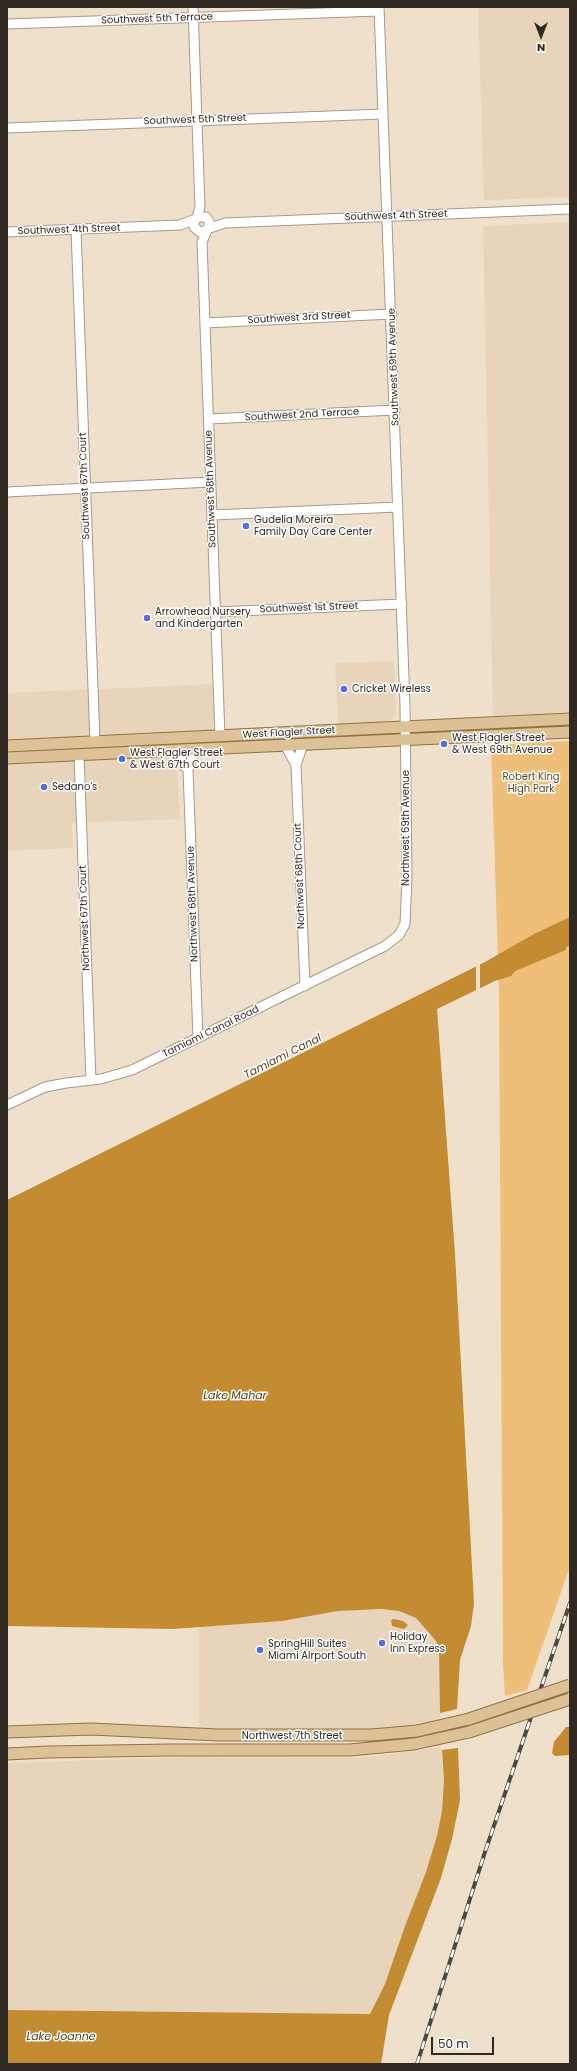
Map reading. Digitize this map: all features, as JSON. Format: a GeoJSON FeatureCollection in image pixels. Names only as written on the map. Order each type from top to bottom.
{"type":"FeatureCollection","features":[{"type":"Feature","properties":{"kind":"main road","name":"West Flagler Street"},"geometry":{"type":"LineString","coordinates":[[7,746],[570,719]]}},
{"type":"Feature","properties":{"kind":"main road"},"geometry":{"type":"LineString","coordinates":[[570,719],[570,726]]}},
{"type":"Feature","properties":{"kind":"main road","name":"West Flagler Street"},"geometry":{"type":"LineString","coordinates":[[7,758],[570,732]]}},
{"type":"Feature","properties":{"kind":"main road","name":"Northwest 7th Street"},"geometry":{"type":"LineString","coordinates":[[7,1732],[91,1729],[226,1735],[372,1735],[423,1730],[468,1719],[570,1685]]}},
{"type":"Feature","properties":{"kind":"main road","name":"Northwest 7th Street"},"geometry":{"type":"LineString","coordinates":[[7,1754],[71,1751],[350,1750],[414,1744],[468,1732],[570,1699]]}},
{"type":"Feature","properties":{"kind":"street"},"geometry":{"type":"LineString","coordinates":[[193,7],[201,218]]}},
{"type":"Feature","properties":{"kind":"street","name":"Southwest 5th Terrace"},"geometry":{"type":"LineString","coordinates":[[7,24],[379,9]]}},
{"type":"Feature","properties":{"kind":"street","name":"Southwest 69th Avenue"},"geometry":{"type":"LineString","coordinates":[[379,9],[392,314],[406,727]]}},
{"type":"Feature","properties":{"kind":"street","name":"Southwest 5th Street"},"geometry":{"type":"LineString","coordinates":[[7,128],[383,114]]}},
{"type":"Feature","properties":{"kind":"street","name":"Southwest 4th Street"},"geometry":{"type":"LineString","coordinates":[[180,225],[201,218],[222,223],[570,209]]}},
{"type":"Feature","properties":{"kind":"street"},"geometry":{"type":"LineString","coordinates":[[201,218],[210,223],[201,230],[193,224],[201,218]]}},
{"type":"Feature","properties":{"kind":"street","name":"Southwest 4th Street"},"geometry":{"type":"LineString","coordinates":[[7,232],[180,225],[201,230],[222,223]]}},
{"type":"Feature","properties":{"kind":"street","name":"Southwest 67th Court"},"geometry":{"type":"LineString","coordinates":[[76,229],[95,742]]}},
{"type":"Feature","properties":{"kind":"street","name":"Southwest 68th Avenue"},"geometry":{"type":"LineString","coordinates":[[201,230],[220,736]]}},
{"type":"Feature","properties":{"kind":"street","name":"Southwest 3rd Street"},"geometry":{"type":"LineString","coordinates":[[205,322],[392,314]]}},
{"type":"Feature","properties":{"kind":"street","name":"Southwest 2nd Terrace"},"geometry":{"type":"LineString","coordinates":[[209,419],[395,410]]}},
{"type":"Feature","properties":{"kind":"street"},"geometry":{"type":"LineString","coordinates":[[7,492],[211,482]]}},
{"type":"Feature","properties":{"kind":"street"},"geometry":{"type":"LineString","coordinates":[[212,515],[398,507]]}},
{"type":"Feature","properties":{"kind":"street","name":"Southwest 1st Street"},"geometry":{"type":"LineString","coordinates":[[216,612],[402,604]]}},
{"type":"Feature","properties":{"kind":"street","name":"Northwest 69th Avenue"},"geometry":{"type":"LineString","coordinates":[[402,929],[406,913],[406,727]]}},
{"type":"Feature","properties":{"kind":"street","name":"Northwest 68th Court"},"geometry":{"type":"LineString","coordinates":[[303,744],[296,765],[305,986]]}},
{"type":"Feature","properties":{"kind":"street","name":"Northwest 68th Court"},"geometry":{"type":"LineString","coordinates":[[285,745],[296,765]]}},
{"type":"Feature","properties":{"kind":"street","name":"Northwest 68th Avenue"},"geometry":{"type":"LineString","coordinates":[[195,749],[188,769],[198,1038]]}},
{"type":"Feature","properties":{"kind":"street","name":"Northwest 68th Avenue"},"geometry":{"type":"LineString","coordinates":[[177,750],[184,766],[188,769]]}},
{"type":"Feature","properties":{"kind":"street","name":"Northwest 67th Court"},"geometry":{"type":"LineString","coordinates":[[79,755],[91,1080]]}},
{"type":"Feature","properties":{"kind":"street","name":"Tamiami Canal Road"},"geometry":{"type":"LineString","coordinates":[[7,1105],[45,1088],[66,1083],[110,1077],[132,1070],[385,946],[396,938],[402,929]]}},
{"type":"Feature","properties":{"kind":"shaded area"},"geometry":{"type":"Polygon","coordinates":[[[478,7],[570,7],[570,197],[484,200],[478,7]]]}},
{"type":"Feature","properties":{"kind":"shaded area"},"geometry":{"type":"Polygon","coordinates":[[[570,222],[570,712],[493,716],[483,226],[570,222]]]}},
{"type":"Feature","properties":{"kind":"shaded area"},"geometry":{"type":"Polygon","coordinates":[[[394,661],[396,714],[391,720],[385,723],[338,724],[335,663],[394,661]]]}},
{"type":"Feature","properties":{"kind":"shaded area"},"geometry":{"type":"Polygon","coordinates":[[[214,684],[214,726],[212,730],[209,732],[175,734],[180,819],[72,823],[73,848],[7,851],[7,693],[214,684]]]}},
{"type":"Feature","properties":{"kind":"shaded area"},"geometry":{"type":"Polygon","coordinates":[[[365,1609],[390,1610],[408,1614],[416,1618],[436,1641],[439,1647],[440,1657],[440,1720],[418,1725],[379,1729],[217,1730],[199,1727],[199,1626],[282,1621],[338,1611],[365,1609]]]}},
{"type":"Feature","properties":{"kind":"shaded area"},"geometry":{"type":"Polygon","coordinates":[[[441,1747],[444,1780],[442,1811],[437,1836],[426,1872],[385,1984],[370,2014],[7,2010],[7,1763],[186,1757],[351,1758],[378,1756],[441,1747]]]}},
{"type":"Feature","properties":{"kind":"green space","name":"Robert King High Park"},"geometry":{"type":"Polygon","coordinates":[[[570,741],[570,1566],[527,1690],[505,1696],[503,1664],[499,990],[491,745],[570,741]]]}},
{"type":"Feature","properties":{"kind":"water","name":"Lake Mahar"},"geometry":{"type":"Polygon","coordinates":[[[570,917],[570,945],[566,947],[566,950],[515,971],[511,976],[495,981],[437,1009],[455,1254],[474,1603],[471,1626],[460,1660],[457,1709],[440,1713],[439,1647],[436,1641],[416,1618],[399,1611],[381,1609],[338,1611],[282,1621],[173,1629],[7,1626],[7,1200],[485,962],[534,934],[570,917]]]}},
{"type":"Feature","properties":{"kind":"water"},"geometry":{"type":"Polygon","coordinates":[[[394,1619],[403,1621],[408,1625],[404,1629],[392,1626],[391,1620],[394,1619]]]}},
{"type":"Feature","properties":{"kind":"water"},"geometry":{"type":"Polygon","coordinates":[[[566,1727],[570,1727],[570,1755],[555,1756],[552,1753],[554,1742],[566,1727]]]}},
{"type":"Feature","properties":{"kind":"water","name":"Lake Joanne"},"geometry":{"type":"Polygon","coordinates":[[[458,1748],[460,1800],[452,1839],[441,1878],[389,2015],[381,2064],[7,2064],[7,2010],[370,2014],[385,1984],[426,1872],[437,1836],[442,1811],[444,1780],[442,1750],[458,1748]]]}},
{"type":"Feature","properties":{"kind":"pier"},"geometry":{"type":"Polygon","coordinates":[[[480,962],[480,990],[476,992],[476,964],[480,962]]]}},
{"type":"Feature","properties":{"kind":"railway"},"geometry":{"type":"LineString","coordinates":[[417,2064],[485,1852],[570,1603]]}},
{"type":"Feature","properties":{"kind":"place","name":"Gudelia Moreira Family Day Care Center"},"geometry":{"type":"Point","coordinates":[246,526]}},
{"type":"Feature","properties":{"kind":"place","name":"Arrowhead Nursery and Kindergarten"},"geometry":{"type":"Point","coordinates":[147,618]}},
{"type":"Feature","properties":{"kind":"place","name":"Cricket Wireless"},"geometry":{"type":"Point","coordinates":[344,689]}},
{"type":"Feature","properties":{"kind":"place","name":"West Flagler Street & West 69th Avenue"},"geometry":{"type":"Point","coordinates":[444,744]}},
{"type":"Feature","properties":{"kind":"place","name":"West Flagler Street & West 67th Court"},"geometry":{"type":"Point","coordinates":[122,759]}},
{"type":"Feature","properties":{"kind":"place","name":"Sedano's"},"geometry":{"type":"Point","coordinates":[44,787]}},
{"type":"Feature","properties":{"kind":"place","name":"Holiday Inn Express"},"geometry":{"type":"Point","coordinates":[382,1643]}},
{"type":"Feature","properties":{"kind":"place","name":"SpringHill Suites Miami Airport South"},"geometry":{"type":"Point","coordinates":[260,1650]}},
{"type":"Feature","properties":{"kind":"water label","name":"Tamiami Canal"},"geometry":{"type":"Point","coordinates":[283,1057]}}]}
